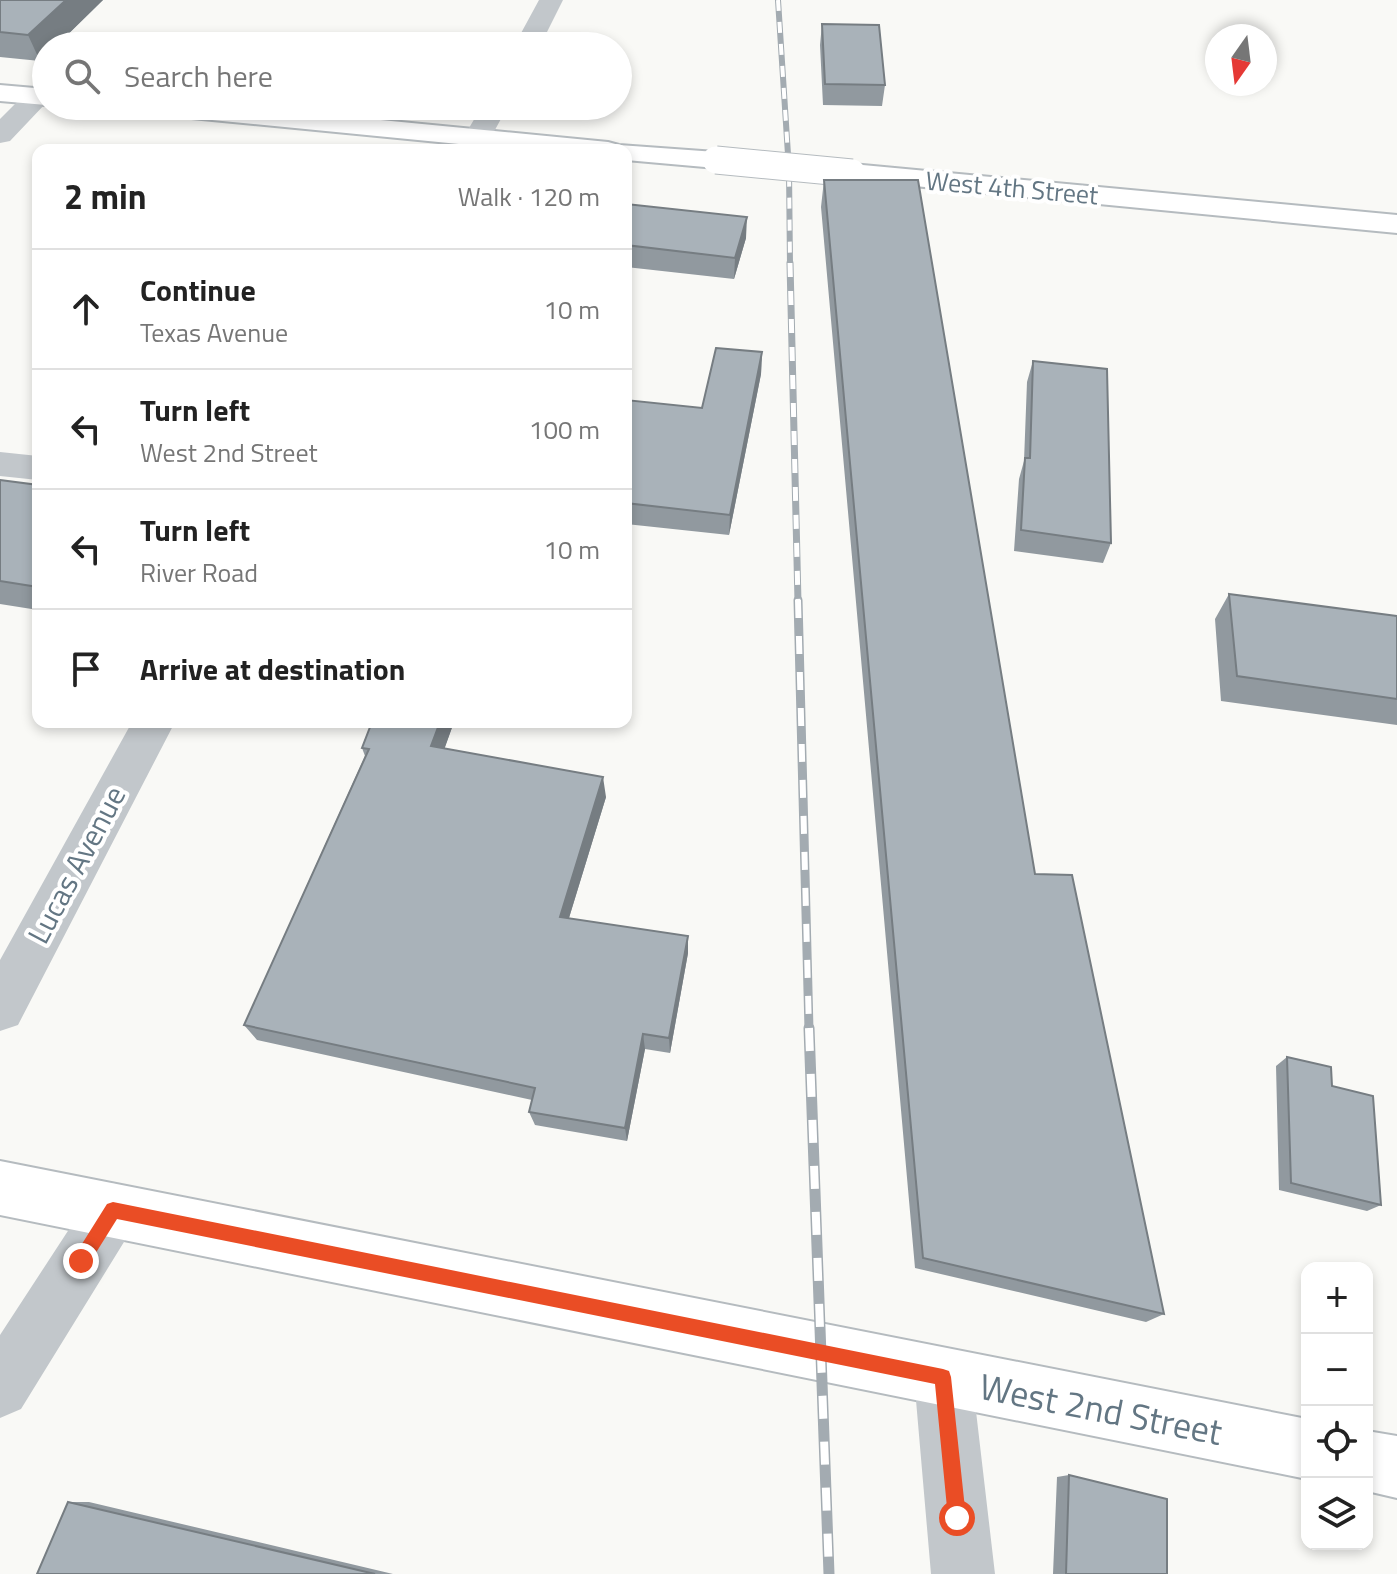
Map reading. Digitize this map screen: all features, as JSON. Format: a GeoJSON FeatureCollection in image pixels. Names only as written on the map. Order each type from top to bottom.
{"type":"FeatureCollection","features":[{"type":"Feature","properties":{"kind":"main road"},"geometry":{"type":"LineString","coordinates":[[0,93],[32,95]]}},
{"type":"Feature","properties":{"kind":"main road"},"geometry":{"type":"LineString","coordinates":[[269,120],[474,144]]}},
{"type":"Feature","properties":{"kind":"main road","name":"West 4th Street"},"geometry":{"type":"LineString","coordinates":[[632,153],[1397,224]]}},
{"type":"Feature","properties":{"kind":"main road","name":"West 2nd Street"},"geometry":{"type":"LineString","coordinates":[[0,1188],[1301,1448]]}},
{"type":"Feature","properties":{"kind":"main road"},"geometry":{"type":"LineString","coordinates":[[1373,1462],[1397,1467]]}},
{"type":"Feature","properties":{"kind":"street"},"geometry":{"type":"LineString","coordinates":[[534,32],[551,0]]}},
{"type":"Feature","properties":{"kind":"street"},"geometry":{"type":"LineString","coordinates":[[0,135],[32,105]]}},
{"type":"Feature","properties":{"kind":"street"},"geometry":{"type":"LineString","coordinates":[[474,144],[487,120]]}},
{"type":"Feature","properties":{"kind":"street"},"geometry":{"type":"LineString","coordinates":[[0,464],[32,467]]}},
{"type":"Feature","properties":{"kind":"street","name":"Lucas Avenue"},"geometry":{"type":"LineString","coordinates":[[0,1008],[151,728]]}},
{"type":"Feature","properties":{"kind":"street"},"geometry":{"type":"LineString","coordinates":[[0,1388],[113,1210]]}},
{"type":"Feature","properties":{"kind":"street"},"geometry":{"type":"LineString","coordinates":[[943,1377],[963,1574]]}},
{"type":"Feature","properties":{"kind":"building"},"geometry":{"type":"Polygon","coordinates":[[[0,0],[66,0],[28,35],[0,32],[0,0]]]}},
{"type":"Feature","properties":{"kind":"building"},"geometry":{"type":"Polygon","coordinates":[[[822,24],[879,25],[885,85],[825,84],[822,24]]]}},
{"type":"Feature","properties":{"kind":"building"},"geometry":{"type":"Polygon","coordinates":[[[824,180],[918,180],[1035,874],[1072,875],[1164,1314],[923,1258],[824,180]]]}},
{"type":"Feature","properties":{"kind":"building"},"geometry":{"type":"Polygon","coordinates":[[[632,205],[747,217],[735,258],[632,246],[632,205]]]}},
{"type":"Feature","properties":{"kind":"building"},"geometry":{"type":"Polygon","coordinates":[[[716,348],[762,352],[730,515],[632,504],[632,401],[702,408],[716,348]]]}},
{"type":"Feature","properties":{"kind":"building"},"geometry":{"type":"Polygon","coordinates":[[[1033,361],[1107,369],[1111,543],[1021,530],[1025,458],[1030,458],[1033,361]]]}},
{"type":"Feature","properties":{"kind":"building"},"geometry":{"type":"Polygon","coordinates":[[[0,480],[32,484],[32,586],[0,581],[0,480]]]}},
{"type":"Feature","properties":{"kind":"building"},"geometry":{"type":"Polygon","coordinates":[[[1229,594],[1397,616],[1397,699],[1237,676],[1229,594]]]}},
{"type":"Feature","properties":{"kind":"building"},"geometry":{"type":"Polygon","coordinates":[[[370,728],[438,728],[431,746],[603,777],[560,917],[688,936],[669,1038],[643,1034],[625,1128],[529,1112],[535,1088],[244,1025],[369,749],[362,748],[370,728]]]}},
{"type":"Feature","properties":{"kind":"building"},"geometry":{"type":"Polygon","coordinates":[[[1287,1057],[1331,1067],[1332,1086],[1373,1096],[1381,1205],[1291,1183],[1287,1057]]]}},
{"type":"Feature","properties":{"kind":"building"},"geometry":{"type":"Polygon","coordinates":[[[1069,1475],[1167,1499],[1167,1574],[1066,1574],[1069,1475]]]}},
{"type":"Feature","properties":{"kind":"building"},"geometry":{"type":"Polygon","coordinates":[[[68,1502],[375,1574],[37,1574],[68,1502]]]}},
{"type":"Feature","properties":{"kind":"railway"},"geometry":{"type":"LineString","coordinates":[[778,0],[789,170],[790,265]]}},
{"type":"Feature","properties":{"kind":"railway"},"geometry":{"type":"LineString","coordinates":[[790,263],[798,602]]}},
{"type":"Feature","properties":{"kind":"railway"},"geometry":{"type":"LineString","coordinates":[[798,600],[809,1030]]}},
{"type":"Feature","properties":{"kind":"railway"},"geometry":{"type":"LineString","coordinates":[[809,1028],[829,1574]]}},
{"type":"Feature","properties":{"kind":"route"},"geometry":{"type":"LineString","coordinates":[[81,1261],[113,1210],[943,1377],[957,1518]]}}]}
